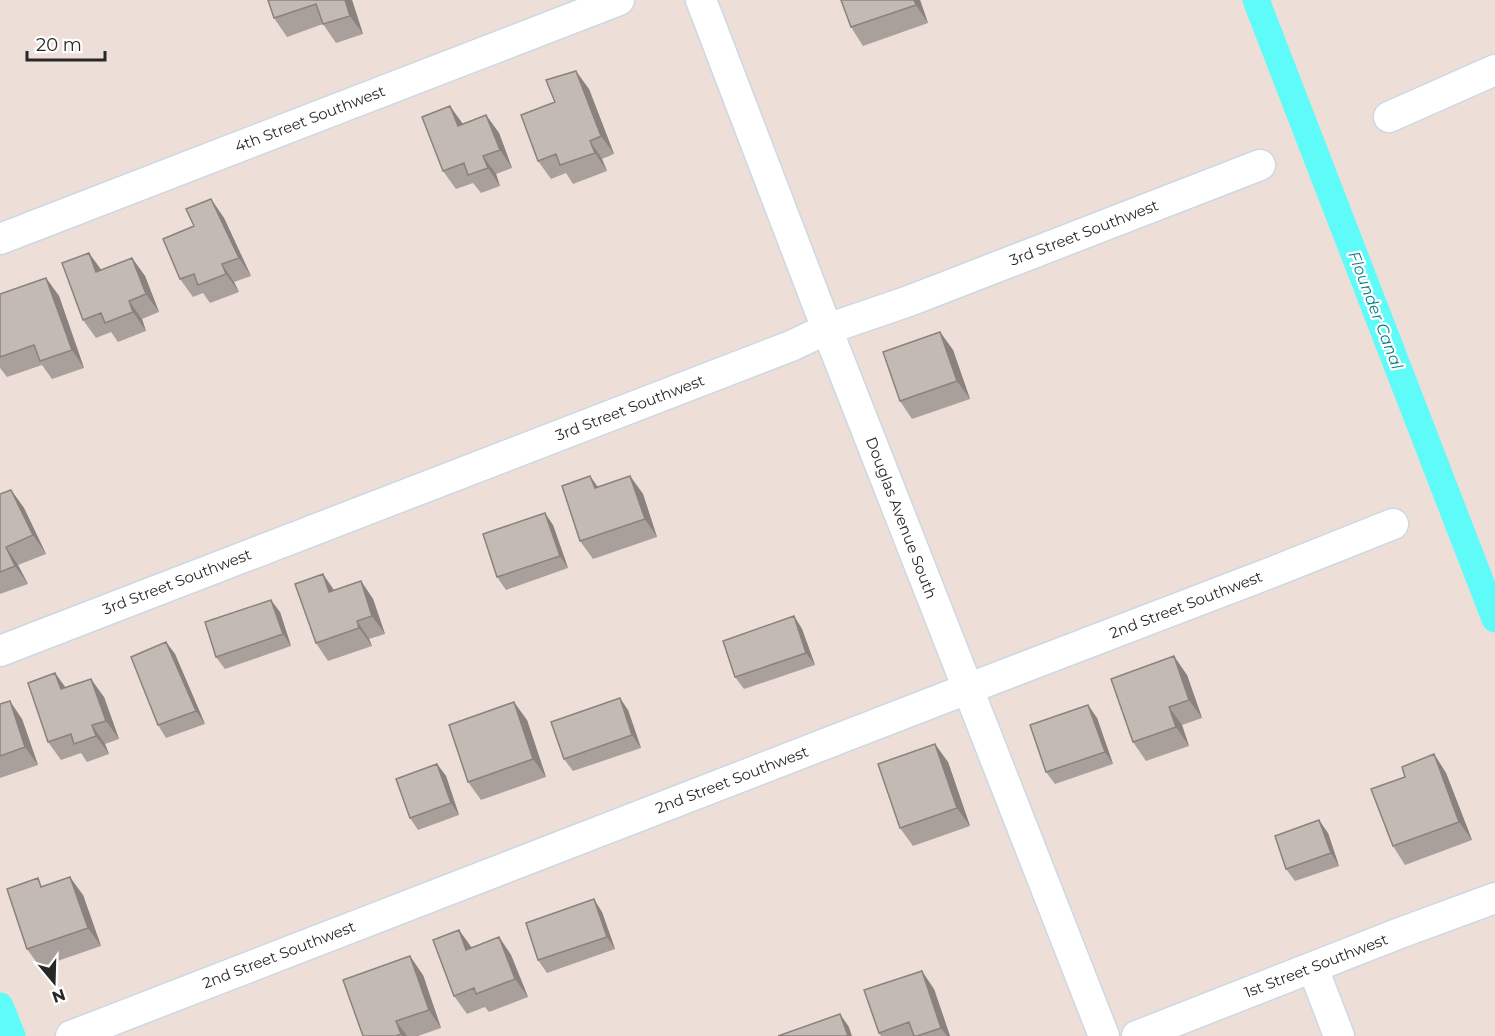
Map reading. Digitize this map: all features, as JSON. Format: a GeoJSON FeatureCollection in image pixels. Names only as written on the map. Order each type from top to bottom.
{"type":"FeatureCollection","features":[{"type":"Feature","properties":{"kind":"street","name":"4th Street Southwest"},"geometry":{"type":"LineString","coordinates":[[0,238],[620,0]]}},
{"type":"Feature","properties":{"kind":"street","name":"Douglas Avenue South"},"geometry":{"type":"LineString","coordinates":[[701,0],[967,689],[1104,1036]]}},
{"type":"Feature","properties":{"kind":"street"},"geometry":{"type":"LineString","coordinates":[[1389,117],[1495,70]]}},
{"type":"Feature","properties":{"kind":"street","name":"3rd Street Southwest"},"geometry":{"type":"LineString","coordinates":[[0,651],[791,346],[827,329],[909,301],[1260,165]]}},
{"type":"Feature","properties":{"kind":"street","name":"2nd Street Southwest"},"geometry":{"type":"LineString","coordinates":[[71,1036],[1394,524]]}},
{"type":"Feature","properties":{"kind":"street","name":"1st Street Southwest"},"geometry":{"type":"LineString","coordinates":[[1137,1036],[1495,898]]}},
{"type":"Feature","properties":{"kind":"street"},"geometry":{"type":"LineString","coordinates":[[1312,968],[1339,1036]]}},
{"type":"Feature","properties":{"kind":"building"},"geometry":{"type":"Polygon","coordinates":[[[268,0],[345,0],[350,16],[323,24],[316,4],[274,18],[268,0]]]}},
{"type":"Feature","properties":{"kind":"building"},"geometry":{"type":"Polygon","coordinates":[[[841,0],[914,0],[916,5],[851,27],[841,0]]]}},
{"type":"Feature","properties":{"kind":"building"},"geometry":{"type":"Polygon","coordinates":[[[576,71],[601,136],[590,141],[595,153],[560,165],[556,154],[538,161],[521,115],[555,102],[546,80],[576,71]]]}},
{"type":"Feature","properties":{"kind":"building"},"geometry":{"type":"Polygon","coordinates":[[[450,106],[458,126],[486,115],[500,150],[483,156],[488,168],[468,175],[464,163],[443,171],[422,117],[450,106]]]}},
{"type":"Feature","properties":{"kind":"building"},"geometry":{"type":"Polygon","coordinates":[[[211,199],[239,258],[222,264],[226,274],[198,285],[194,274],[180,279],[163,239],[194,226],[186,209],[211,199]]]}},
{"type":"Feature","properties":{"kind":"building"},"geometry":{"type":"Polygon","coordinates":[[[89,253],[96,272],[132,258],[146,294],[129,301],[133,312],[105,323],[101,313],[83,320],[62,263],[89,253]]]}},
{"type":"Feature","properties":{"kind":"building"},"geometry":{"type":"Polygon","coordinates":[[[46,278],[72,350],[40,361],[34,345],[0,357],[0,294],[46,278]]]}},
{"type":"Feature","properties":{"kind":"building"},"geometry":{"type":"Polygon","coordinates":[[[940,332],[957,381],[900,401],[883,352],[940,332]]]}},
{"type":"Feature","properties":{"kind":"building"},"geometry":{"type":"Polygon","coordinates":[[[590,476],[595,488],[630,476],[645,519],[580,541],[562,486],[590,476]]]}},
{"type":"Feature","properties":{"kind":"building"},"geometry":{"type":"Polygon","coordinates":[[[11,490],[33,535],[6,547],[15,566],[0,572],[0,494],[11,490]]]}},
{"type":"Feature","properties":{"kind":"building"},"geometry":{"type":"Polygon","coordinates":[[[545,513],[560,556],[497,577],[483,534],[545,513]]]}},
{"type":"Feature","properties":{"kind":"building"},"geometry":{"type":"Polygon","coordinates":[[[323,574],[329,592],[361,581],[372,616],[357,621],[359,628],[316,643],[295,584],[323,574]]]}},
{"type":"Feature","properties":{"kind":"building"},"geometry":{"type":"Polygon","coordinates":[[[271,600],[283,634],[216,657],[205,622],[271,600]]]}},
{"type":"Feature","properties":{"kind":"building"},"geometry":{"type":"Polygon","coordinates":[[[794,616],[806,653],[735,677],[723,641],[794,616]]]}},
{"type":"Feature","properties":{"kind":"building"},"geometry":{"type":"Polygon","coordinates":[[[166,642],[196,711],[158,725],[131,657],[166,642]]]}},
{"type":"Feature","properties":{"kind":"building"},"geometry":{"type":"Polygon","coordinates":[[[1174,656],[1189,700],[1169,707],[1176,727],[1133,742],[1111,679],[1174,656]]]}},
{"type":"Feature","properties":{"kind":"building"},"geometry":{"type":"Polygon","coordinates":[[[55,673],[61,689],[91,679],[106,721],[92,725],[96,736],[74,744],[71,734],[48,742],[28,683],[55,673]]]}},
{"type":"Feature","properties":{"kind":"building"},"geometry":{"type":"Polygon","coordinates":[[[620,698],[632,735],[564,759],[551,722],[620,698]]]}},
{"type":"Feature","properties":{"kind":"building"},"geometry":{"type":"Polygon","coordinates":[[[10,701],[25,747],[0,756],[0,704],[10,701]]]}},
{"type":"Feature","properties":{"kind":"building"},"geometry":{"type":"Polygon","coordinates":[[[514,702],[533,759],[468,782],[449,725],[514,702]]]}},
{"type":"Feature","properties":{"kind":"building"},"geometry":{"type":"Polygon","coordinates":[[[1088,705],[1105,752],[1046,772],[1030,725],[1088,705]]]}},
{"type":"Feature","properties":{"kind":"building"},"geometry":{"type":"Polygon","coordinates":[[[935,744],[957,808],[900,828],[878,764],[935,744]]]}},
{"type":"Feature","properties":{"kind":"building"},"geometry":{"type":"Polygon","coordinates":[[[1434,754],[1459,822],[1393,846],[1371,789],[1405,777],[1402,767],[1434,754]]]}},
{"type":"Feature","properties":{"kind":"building"},"geometry":{"type":"Polygon","coordinates":[[[437,764],[451,803],[410,818],[396,779],[437,764]]]}},
{"type":"Feature","properties":{"kind":"building"},"geometry":{"type":"Polygon","coordinates":[[[1319,820],[1331,853],[1286,869],[1275,836],[1319,820]]]}},
{"type":"Feature","properties":{"kind":"building"},"geometry":{"type":"Polygon","coordinates":[[[70,877],[88,928],[27,949],[7,889],[38,878],[41,887],[70,877]]]}},
{"type":"Feature","properties":{"kind":"building"},"geometry":{"type":"Polygon","coordinates":[[[594,899],[607,937],[538,960],[526,923],[594,899]]]}},
{"type":"Feature","properties":{"kind":"building"},"geometry":{"type":"Polygon","coordinates":[[[459,930],[466,950],[499,937],[515,979],[476,994],[474,988],[454,996],[433,940],[459,930]]]}},
{"type":"Feature","properties":{"kind":"building"},"geometry":{"type":"Polygon","coordinates":[[[410,956],[429,1010],[396,1021],[401,1034],[396,1036],[363,1036],[343,980],[410,956]]]}},
{"type":"Feature","properties":{"kind":"building"},"geometry":{"type":"Polygon","coordinates":[[[922,971],[941,1028],[914,1036],[909,1022],[879,1033],[864,990],[922,971]]]}},
{"type":"Feature","properties":{"kind":"building"},"geometry":{"type":"Polygon","coordinates":[[[840,1014],[848,1036],[778,1036],[840,1014]]]}},
{"type":"Feature","properties":{"kind":"waterway","name":"Flounder Canal"},"geometry":{"type":"LineString","coordinates":[[1256,0],[1495,619]]}},
{"type":"Feature","properties":{"kind":"waterway"},"geometry":{"type":"LineString","coordinates":[[0,1006],[12,1036]]}}]}
